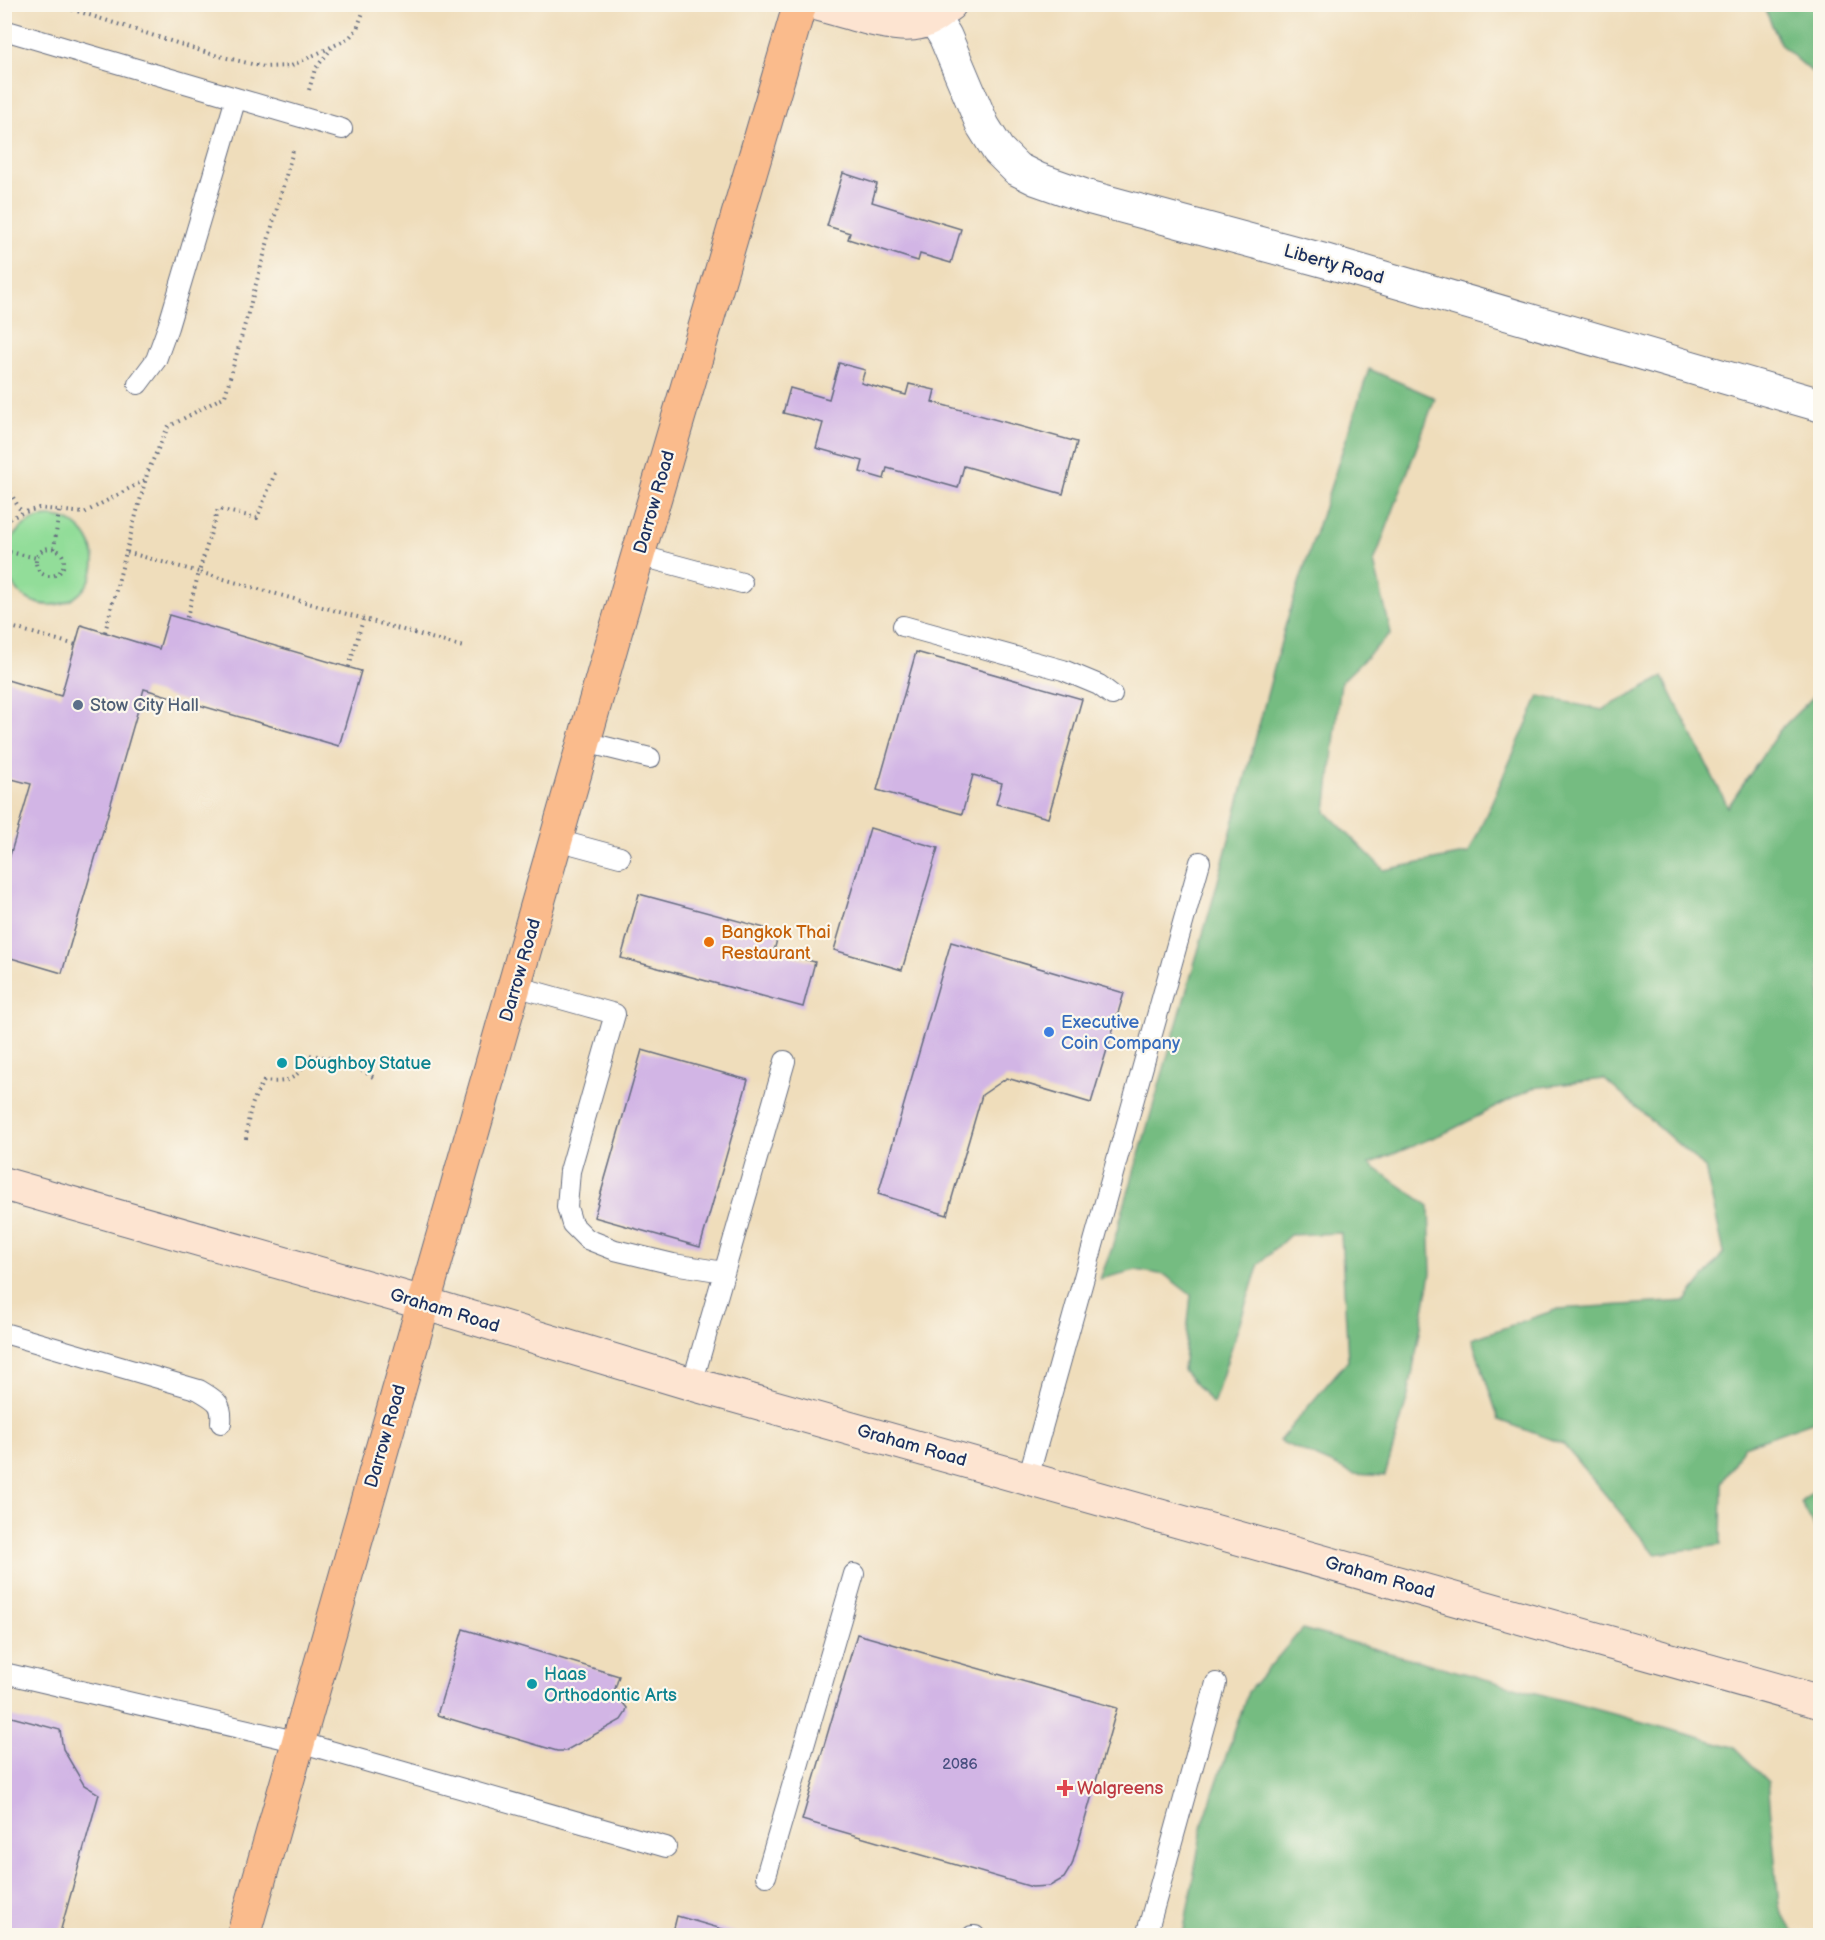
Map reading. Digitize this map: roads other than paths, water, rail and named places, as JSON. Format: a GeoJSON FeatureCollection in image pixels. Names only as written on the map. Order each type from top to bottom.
{"type":"FeatureCollection","features":[{"type":"Feature","properties":{"kind":"main road","name":"Darrow Road"},"geometry":{"type":"LineString","coordinates":[[243,1935],[638,555],[800,4]]}},
{"type":"Feature","properties":{"kind":"main road"},"geometry":{"type":"LineString","coordinates":[[818,4],[903,26],[920,23],[941,11]]}},
{"type":"Feature","properties":{"kind":"main road","name":"Graham Road"},"geometry":{"type":"LineString","coordinates":[[4,1184],[692,1384],[1821,1702]]}},
{"type":"Feature","properties":{"kind":"street","name":"Liberty Road"},"geometry":{"type":"LineString","coordinates":[[941,11],[945,36],[983,126],[998,150],[1017,169],[1037,179],[1088,197],[1326,261],[1821,405]]}},
{"type":"Feature","properties":{"kind":"lane"},"geometry":{"type":"LineString","coordinates":[[4,30],[342,129]]}},
{"type":"Feature","properties":{"kind":"lane"},"geometry":{"type":"LineString","coordinates":[[138,384],[156,360],[164,338],[236,98]]}},
{"type":"Feature","properties":{"kind":"lane"},"geometry":{"type":"LineString","coordinates":[[638,555],[742,583]]}},
{"type":"Feature","properties":{"kind":"lane"},"geometry":{"type":"LineString","coordinates":[[903,626],[1063,670],[1099,685],[1112,695]]}},
{"type":"Feature","properties":{"kind":"lane"},"geometry":{"type":"LineString","coordinates":[[585,742],[650,758]]}},
{"type":"Feature","properties":{"kind":"lane"},"geometry":{"type":"LineString","coordinates":[[557,840],[620,857]]}},
{"type":"Feature","properties":{"kind":"lane"},"geometry":{"type":"LineString","coordinates":[[1028,1478],[1200,862]]}},
{"type":"Feature","properties":{"kind":"lane"},"geometry":{"type":"LineString","coordinates":[[515,986],[615,1014],[570,1171],[567,1207],[572,1224],[586,1239],[615,1250],[724,1272]]}},
{"type":"Feature","properties":{"kind":"lane"},"geometry":{"type":"LineString","coordinates":[[692,1384],[785,1061]]}},
{"type":"Feature","properties":{"kind":"lane"},"geometry":{"type":"LineString","coordinates":[[4,1333],[199,1390],[217,1402],[222,1412],[221,1423]]}},
{"type":"Feature","properties":{"kind":"lane"},"geometry":{"type":"LineString","coordinates":[[766,1875],[854,1574]]}},
{"type":"Feature","properties":{"kind":"lane"},"geometry":{"type":"LineString","coordinates":[[4,1673],[299,1742],[666,1847]]}},
{"type":"Feature","properties":{"kind":"lane"},"geometry":{"type":"LineString","coordinates":[[1146,1935],[1216,1683]]}},
{"type":"Feature","properties":{"kind":"place","name":"Stow City Hall"},"geometry":{"type":"Point","coordinates":[78,705]}},
{"type":"Feature","properties":{"kind":"place","name":"Bangkok Thai Restaurant"},"geometry":{"type":"Point","coordinates":[709,942]}},
{"type":"Feature","properties":{"kind":"place","name":"Executive Coin Company"},"geometry":{"type":"Point","coordinates":[1049,1032]}},
{"type":"Feature","properties":{"kind":"place","name":"Doughboy Statue"},"geometry":{"type":"Point","coordinates":[282,1063]}},
{"type":"Feature","properties":{"kind":"place","name":"Haas Orthodontic Arts"},"geometry":{"type":"Point","coordinates":[532,1684]}},
{"type":"Feature","properties":{"kind":"place","name":"Walgreens"},"geometry":{"type":"Point","coordinates":[1065,1788]}}]}
